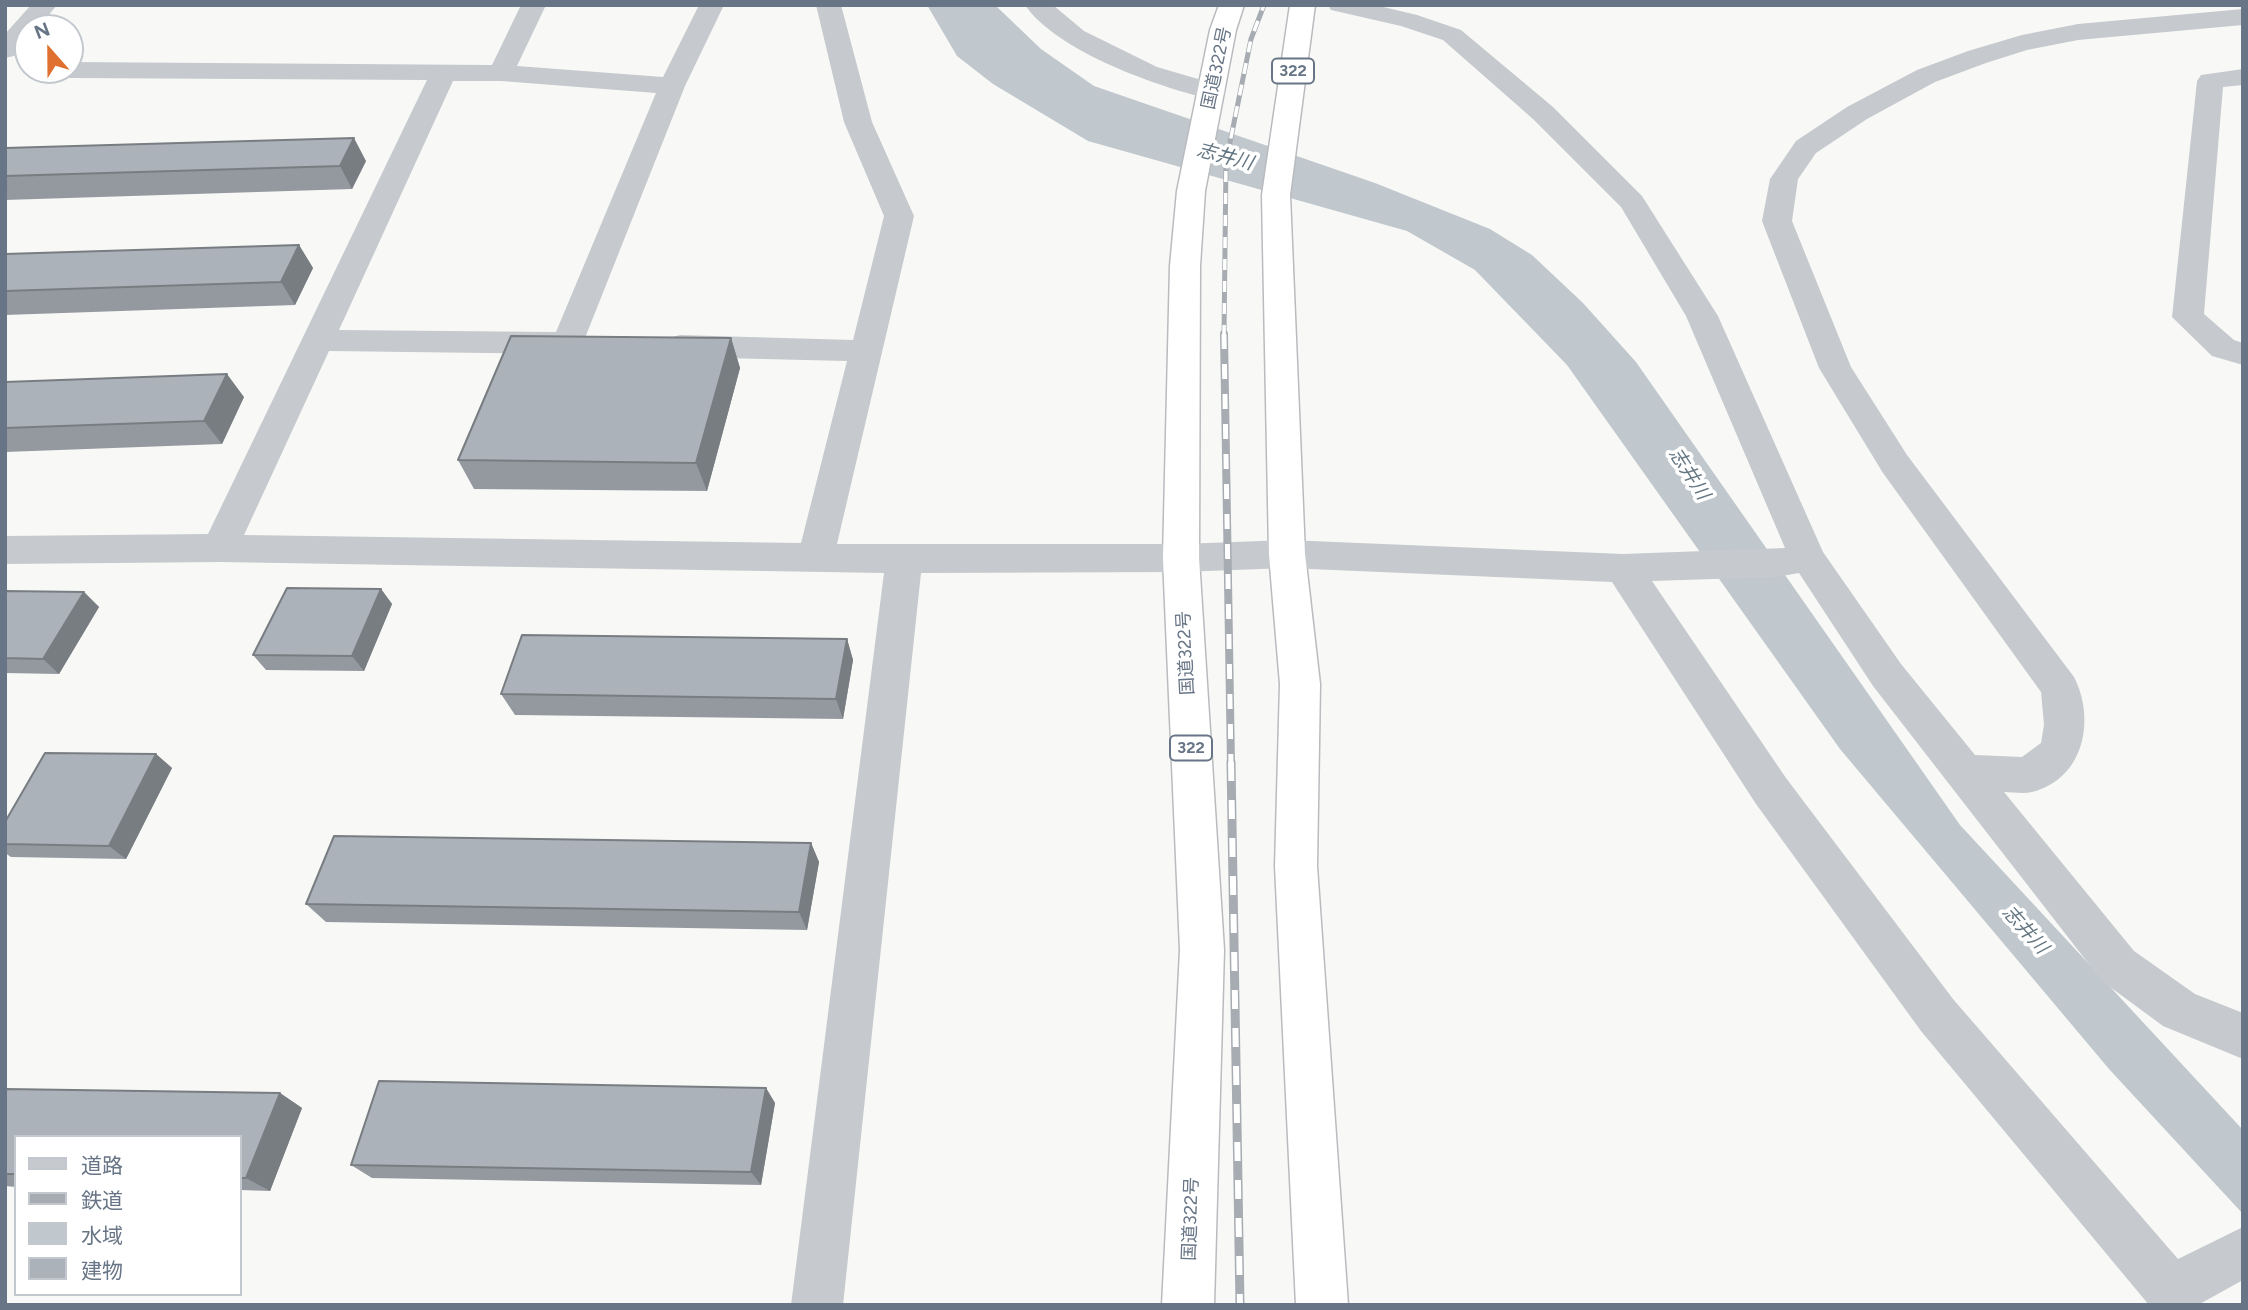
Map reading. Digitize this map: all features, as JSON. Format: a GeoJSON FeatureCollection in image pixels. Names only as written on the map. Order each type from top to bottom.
{"type":"FeatureCollection","features":[{"type":"Feature","properties":{"kind":"highway","name":"国道322号"},"geometry":{"type":"LineString","coordinates":[[1188,1305],[1202,950],[1181,558],[1185,266],[1191,191],[1213,92],[1223,30],[1232,5]]}},
{"type":"Feature","properties":{"kind":"highway","name":"322"},"geometry":{"type":"LineString","coordinates":[[1303,5],[1276,195],[1287,554],[1300,684],[1296,866],[1322,1305]]}},
{"type":"Feature","properties":{"kind":"street"},"geometry":{"type":"LineString","coordinates":[[9,60],[45,5]]}},
{"type":"Feature","properties":{"kind":"street"},"geometry":{"type":"LineString","coordinates":[[501,73],[534,5]]}},
{"type":"Feature","properties":{"kind":"street"},"geometry":{"type":"LineString","coordinates":[[318,340],[580,344],[672,86],[712,5]]}},
{"type":"Feature","properties":{"kind":"street"},"geometry":{"type":"LineString","coordinates":[[815,558],[899,216],[858,122],[828,5]]}},
{"type":"Feature","properties":{"kind":"street"},"geometry":{"type":"LineString","coordinates":[[1037,5],[1075,36],[1148,73],[1213,92]]}},
{"type":"Feature","properties":{"kind":"street"},"geometry":{"type":"LineString","coordinates":[[1340,5],[1408,20],[1452,35],[1544,113],[1632,202],[1702,316],[1792,561],[1887,675],[2118,966],[2179,1010],[2243,1037]]}},
{"type":"Feature","properties":{"kind":"street"},"geometry":{"type":"LineString","coordinates":[[1962,772],[2029,775],[2060,752],[2064,725],[2060,688],[1895,464],[1835,368],[1776,221],[1784,180],[1806,146],[1857,113],[1926,76],[1977,57],[2022,43],[2078,32],[2243,17]]}},
{"type":"Feature","properties":{"kind":"street"},"geometry":{"type":"LineString","coordinates":[[84,70],[501,73],[672,86]]}},
{"type":"Feature","properties":{"kind":"street"},"geometry":{"type":"LineString","coordinates":[[220,548],[443,74]]}},
{"type":"Feature","properties":{"kind":"street"},"geometry":{"type":"LineString","coordinates":[[2243,77],[2210,81],[2188,317],[2223,348],[2243,354]]}},
{"type":"Feature","properties":{"kind":"street"},"geometry":{"type":"LineString","coordinates":[[649,345],[866,351]]}},
{"type":"Feature","properties":{"kind":"street"},"geometry":{"type":"LineString","coordinates":[[5,551],[220,548],[904,559],[1181,558],[1287,554],[1623,568],[1792,561]]}},
{"type":"Feature","properties":{"kind":"street"},"geometry":{"type":"LineString","coordinates":[[817,1305],[904,559]]}},
{"type":"Feature","properties":{"kind":"street"},"geometry":{"type":"LineString","coordinates":[[1623,568],[1771,791],[1937,1015],[2171,1300],[2235,1256]]}},
{"type":"Feature","properties":{"kind":"water","name":"志井川"},"geometry":{"type":"Polygon","coordinates":[[[927,5],[995,5],[1041,49],[1094,86],[1375,183],[1490,229],[1532,255],[1583,303],[1636,362],[1960,825],[2243,1130],[2243,1214],[2109,1069],[1840,749],[1567,365],[1475,270],[1407,231],[1088,141],[993,84],[957,56],[927,5]]]}},
{"type":"Feature","properties":{"kind":"building"},"geometry":{"type":"Polygon","coordinates":[[[354,138],[340,166],[5,176],[5,148],[354,138]]]}},
{"type":"Feature","properties":{"kind":"building"},"geometry":{"type":"Polygon","coordinates":[[[299,245],[281,282],[5,291],[5,254],[299,245]]]}},
{"type":"Feature","properties":{"kind":"building"},"geometry":{"type":"Polygon","coordinates":[[[511,336],[731,338],[696,463],[458,460],[511,336]]]}},
{"type":"Feature","properties":{"kind":"building"},"geometry":{"type":"Polygon","coordinates":[[[227,374],[204,421],[5,428],[5,382],[227,374]]]}},
{"type":"Feature","properties":{"kind":"building"},"geometry":{"type":"Polygon","coordinates":[[[287,588],[381,589],[352,656],[253,655],[287,588]]]}},
{"type":"Feature","properties":{"kind":"building"},"geometry":{"type":"Polygon","coordinates":[[[5,591],[84,592],[43,659],[5,658],[5,591]]]}},
{"type":"Feature","properties":{"kind":"building"},"geometry":{"type":"Polygon","coordinates":[[[522,635],[847,639],[836,699],[501,694],[522,635]]]}},
{"type":"Feature","properties":{"kind":"building"},"geometry":{"type":"Polygon","coordinates":[[[45,753],[156,754],[109,846],[5,844],[5,822],[45,753]]]}},
{"type":"Feature","properties":{"kind":"building"},"geometry":{"type":"Polygon","coordinates":[[[334,836],[811,843],[799,912],[306,904],[334,836]]]}},
{"type":"Feature","properties":{"kind":"building"},"geometry":{"type":"Polygon","coordinates":[[[379,1081],[766,1088],[751,1172],[351,1165],[379,1081]]]}},
{"type":"Feature","properties":{"kind":"building"},"geometry":{"type":"Polygon","coordinates":[[[5,1089],[280,1093],[246,1178],[242,1178],[242,1135],[14,1135],[14,1174],[5,1174],[5,1089]]]}},
{"type":"Feature","properties":{"kind":"railway"},"geometry":{"type":"LineString","coordinates":[[1224,335],[1226,162],[1251,39],[1264,5]]}},
{"type":"Feature","properties":{"kind":"railway"},"geometry":{"type":"LineString","coordinates":[[1224,335],[1231,764]]}},
{"type":"Feature","properties":{"kind":"railway"},"geometry":{"type":"LineString","coordinates":[[1231,762],[1240,1305]]}}]}
